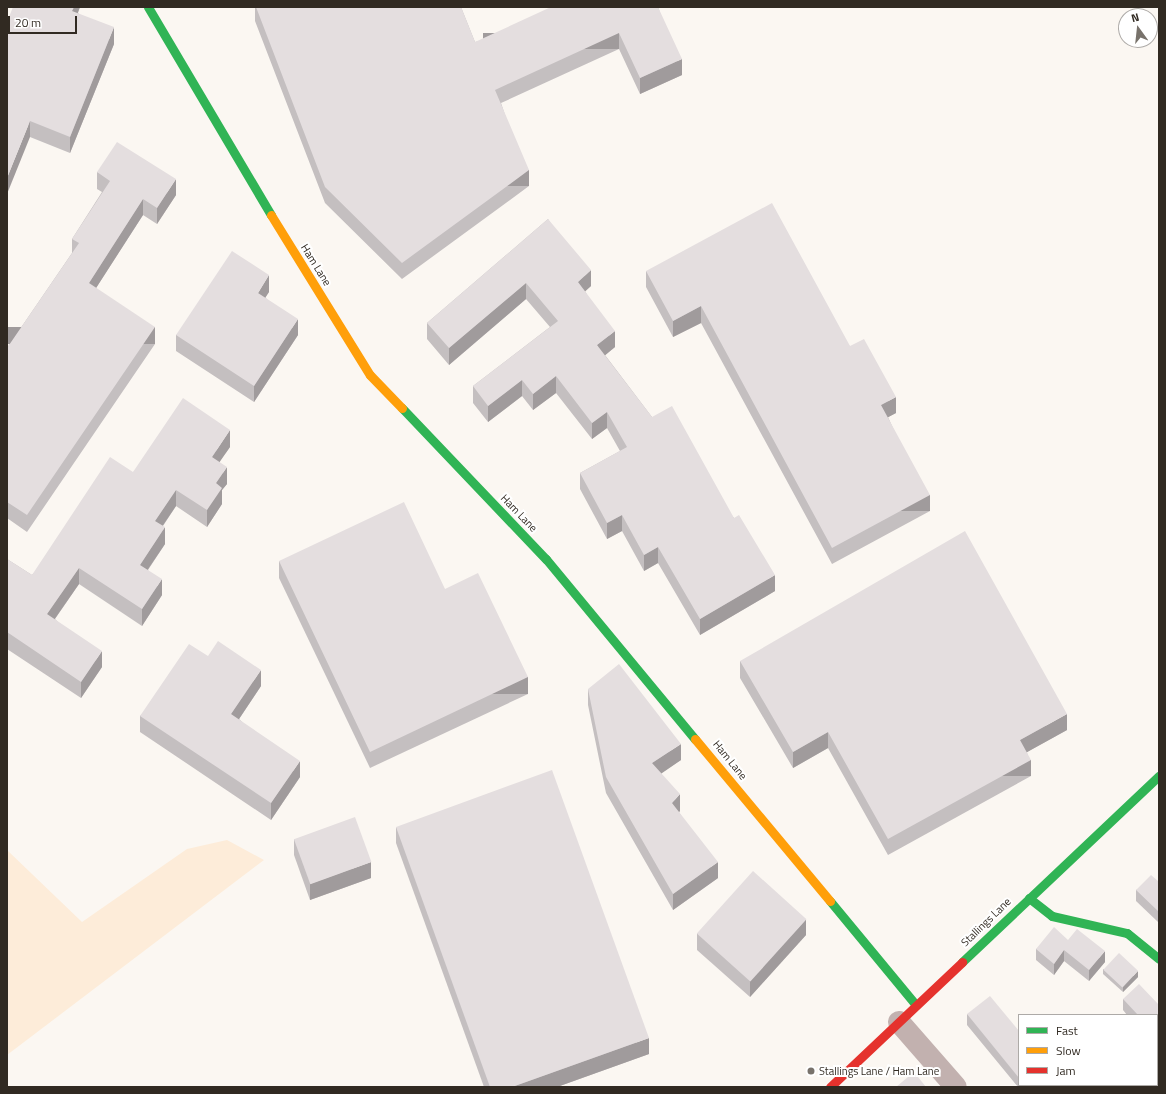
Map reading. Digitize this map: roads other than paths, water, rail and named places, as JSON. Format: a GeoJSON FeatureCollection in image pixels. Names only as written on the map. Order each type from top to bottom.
{"type":"FeatureCollection","features":[{"type":"Feature","properties":{"kind":"street","name":"Ham Lane"},"geometry":{"type":"LineString","coordinates":[[148,7],[227,144],[370,375],[546,559],[916,1005]]}},
{"type":"Feature","properties":{"kind":"street","name":"Stallings Lane"},"geometry":{"type":"LineString","coordinates":[[830,1087],[1159,776]]}},
{"type":"Feature","properties":{"kind":"street"},"geometry":{"type":"LineString","coordinates":[[1029,898],[1052,916],[1127,933],[1159,959]]}},
{"type":"Feature","properties":{"kind":"street"},"geometry":{"type":"LineString","coordinates":[[899,1022],[956,1087]]}},
{"type":"Feature","properties":{"kind":"place","name":"Stallings Lane / Ham Lane"},"geometry":{"type":"Point","coordinates":[811,1071]}}]}
